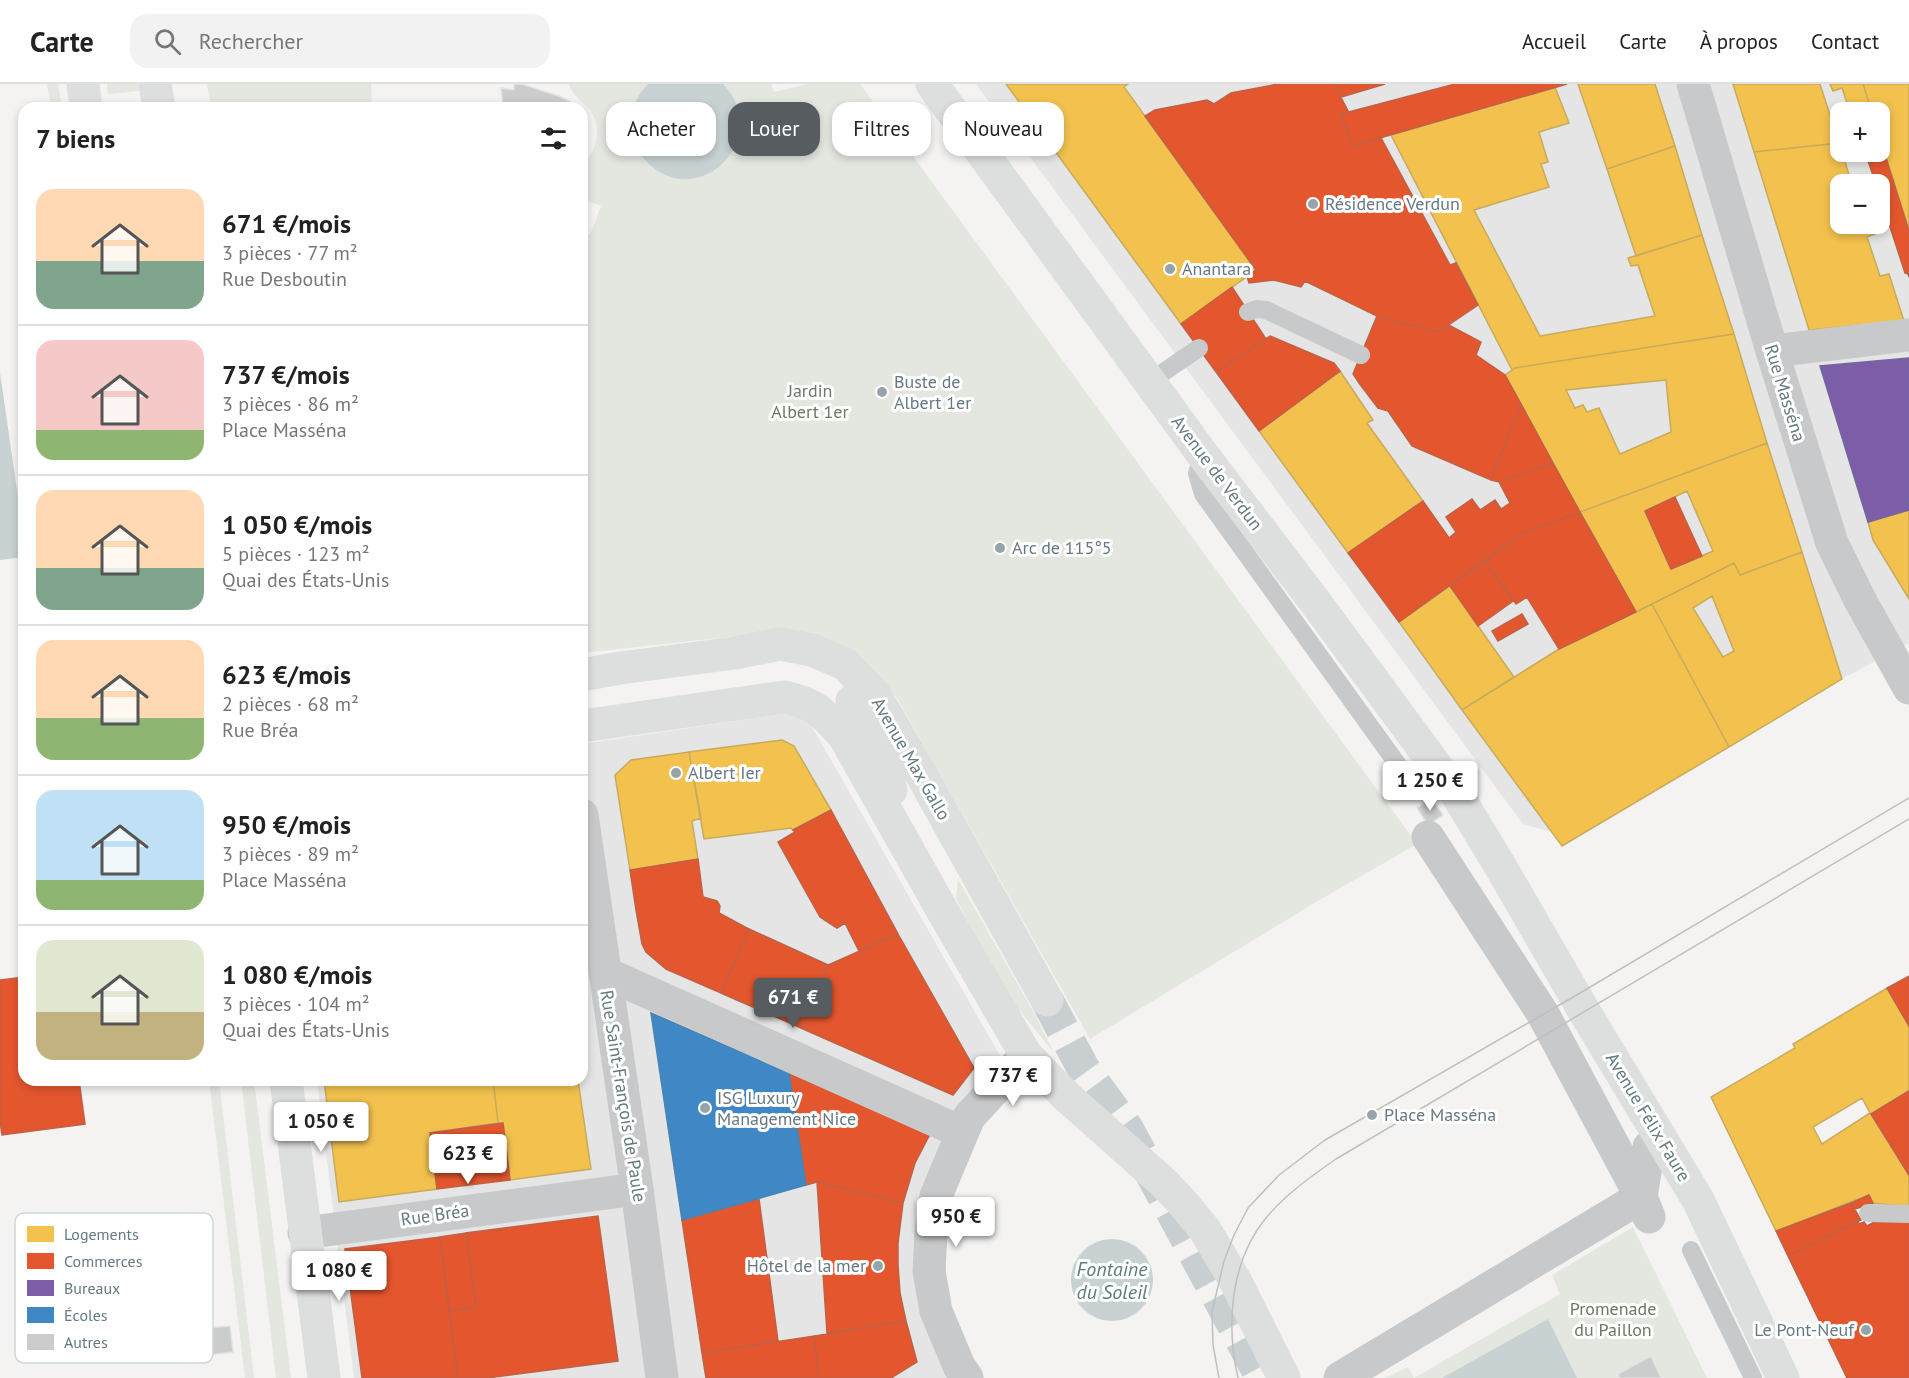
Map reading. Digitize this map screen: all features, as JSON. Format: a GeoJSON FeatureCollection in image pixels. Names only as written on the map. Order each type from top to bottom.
{"type":"FeatureCollection","features":[{"type":"Feature","properties":{"kind":"main road"},"geometry":{"type":"LineString","coordinates":[[82,84],[85,102]]}},
{"type":"Feature","properties":{"kind":"main road"},"geometry":{"type":"LineString","coordinates":[[155,84],[158,102]]}},
{"type":"Feature","properties":{"kind":"main road","name":"Avenue de Verdun"},"geometry":{"type":"LineString","coordinates":[[932,84],[1149,382],[1456,793],[1499,864]]}},
{"type":"Feature","properties":{"kind":"main road","name":"Avenue Max Gallo"},"geometry":{"type":"LineString","coordinates":[[588,678],[780,645],[812,650],[845,664],[875,695],[1047,1000]]}},
{"type":"Feature","properties":{"kind":"main road"},"geometry":{"type":"LineString","coordinates":[[735,653],[810,667],[837,684],[853,702],[864,716],[874,738],[917,866]]}},
{"type":"Feature","properties":{"kind":"main road"},"geometry":{"type":"LineString","coordinates":[[588,725],[766,698],[784,697],[804,702],[822,712],[844,736],[1026,1055],[1066,1096],[1164,1183],[1199,1223],[1236,1282],[1284,1378]]}},
{"type":"Feature","properties":{"kind":"main road","name":"Avenue Félix Faure"},"geometry":{"type":"LineString","coordinates":[[1499,864],[1698,1200],[1783,1378]]}},
{"type":"Feature","properties":{"kind":"main road"},"geometry":{"type":"LineString","coordinates":[[287,1086],[324,1378]]}},
{"type":"Feature","properties":{"kind":"street","name":"Rue Masséna"},"geometry":{"type":"LineString","coordinates":[[1693,84],[1832,543],[1860,600],[1909,688]]}},
{"type":"Feature","properties":{"kind":"street"},"geometry":{"type":"LineString","coordinates":[[1772,351],[1909,335]]}},
{"type":"Feature","properties":{"kind":"street"},"geometry":{"type":"LineString","coordinates":[[1428,837],[1543,1014],[1645,1207]]}},
{"type":"Feature","properties":{"kind":"street","name":"Rue Saint-François de Paule"},"geometry":{"type":"LineString","coordinates":[[588,901],[590,930],[605,973],[639,1199],[662,1378]]}},
{"type":"Feature","properties":{"kind":"street"},"geometry":{"type":"LineString","coordinates":[[605,973],[961,1132]]}},
{"type":"Feature","properties":{"kind":"street"},"geometry":{"type":"LineString","coordinates":[[954,1374],[936,1311],[929,1271],[936,1196],[969,1117],[1026,1055]]}},
{"type":"Feature","properties":{"kind":"street"},"geometry":{"type":"LineString","coordinates":[[1645,1207],[1649,1147]]}},
{"type":"Feature","properties":{"kind":"street","name":"Rue Bréa"},"geometry":{"type":"LineString","coordinates":[[304,1233],[639,1199]]}},
{"type":"Feature","properties":{"kind":"street"},"geometry":{"type":"LineString","coordinates":[[1340,1378],[1645,1207]]}},
{"type":"Feature","properties":{"kind":"lane"},"geometry":{"type":"LineString","coordinates":[[1248,312],[1257,309],[1266,310],[1361,355]]}},
{"type":"Feature","properties":{"kind":"lane"},"geometry":{"type":"LineString","coordinates":[[1149,382],[1199,348]]}},
{"type":"Feature","properties":{"kind":"lane"},"geometry":{"type":"LineString","coordinates":[[1203,455],[1197,473],[1203,494],[1416,790]]}},
{"type":"Feature","properties":{"kind":"lane"},"geometry":{"type":"LineString","coordinates":[[1868,1213],[1909,1214]]}},
{"type":"Feature","properties":{"kind":"lane"},"geometry":{"type":"LineString","coordinates":[[1691,1250],[1739,1352],[1754,1378]]}},
{"type":"Feature","properties":{"kind":"shaded area"},"geometry":{"type":"Polygon","coordinates":[[[976,84],[1909,84],[1909,643],[1842,679],[1562,846],[1552,832],[1523,824],[1029,156],[1064,156],[1064,102],[989,102],[976,84]]]}},
{"type":"Feature","properties":{"kind":"shaded area"},"geometry":{"type":"Polygon","coordinates":[[[803,711],[1019,1089],[980,1126],[959,1169],[945,1226],[946,1279],[951,1307],[971,1358],[984,1378],[354,1378],[318,1086],[588,1086],[588,743],[803,711]]]}},
{"type":"Feature","properties":{"kind":"green space"},"geometry":{"type":"Polygon","coordinates":[[[47,84],[58,84],[61,102],[50,102],[47,84]]]}},
{"type":"Feature","properties":{"kind":"green space"},"geometry":{"type":"Polygon","coordinates":[[[107,84],[138,84],[139,91],[108,94],[107,84]]]}},
{"type":"Feature","properties":{"kind":"green space"},"geometry":{"type":"Polygon","coordinates":[[[207,84],[371,84],[372,102],[210,102],[207,84]]]}},
{"type":"Feature","properties":{"kind":"green space","name":"Jardin Albert 1er"},"geometry":{"type":"Polygon","coordinates":[[[569,84],[771,84],[774,92],[807,84],[860,84],[873,102],[832,102],[832,156],[913,156],[1417,844],[1316,902],[1090,1039],[897,698],[873,671],[824,638],[794,630],[588,652],[588,236],[601,206],[588,201],[588,158],[595,146],[597,136],[594,117],[588,108],[588,102],[582,102],[574,94],[569,84]]]}},
{"type":"Feature","properties":{"kind":"green space"},"geometry":{"type":"Polygon","coordinates":[[[958,879],[1032,1009],[1054,1053],[1004,991],[956,899],[958,879]]]}},
{"type":"Feature","properties":{"kind":"green space"},"geometry":{"type":"Polygon","coordinates":[[[210,1086],[220,1086],[254,1378],[245,1378],[210,1086]]]}},
{"type":"Feature","properties":{"kind":"green space"},"geometry":{"type":"Polygon","coordinates":[[[242,1086],[255,1086],[291,1378],[276,1378],[242,1086]]]}},
{"type":"Feature","properties":{"kind":"green space","name":"Promenade du Paillon"},"geometry":{"type":"Polygon","coordinates":[[[1633,1227],[1707,1378],[1414,1378],[1560,1294],[1552,1275],[1633,1227]]]}},
{"type":"Feature","properties":{"kind":"green space"},"geometry":{"type":"Polygon","coordinates":[[[1408,1367],[1414,1378],[1385,1378],[1408,1367]]]}},
{"type":"Feature","properties":{"kind":"water"},"geometry":{"type":"Polygon","coordinates":[[[648,84],[723,84],[735,102],[728,102],[728,156],[725,161],[710,173],[691,179],[670,177],[650,165],[642,156],[716,156],[716,102],[636,102],[648,84]]]}},
{"type":"Feature","properties":{"kind":"water"},"geometry":{"type":"Polygon","coordinates":[[[0,373],[18,497],[18,558],[0,560],[0,373]]]}},
{"type":"Feature","properties":{"kind":"water","name":"Fontaine du Soleil"},"geometry":{"type":"Polygon","coordinates":[[[1112,1239],[1128,1242],[1141,1251],[1150,1264],[1153,1280],[1150,1296],[1141,1309],[1128,1318],[1112,1321],[1096,1318],[1083,1309],[1074,1296],[1071,1280],[1074,1264],[1083,1251],[1096,1242],[1112,1239]]]}},
{"type":"Feature","properties":{"kind":"water"},"geometry":{"type":"Polygon","coordinates":[[[1548,1319],[1577,1378],[1442,1378],[1548,1319]]]}},
{"type":"Feature","properties":{"kind":"building: Logements"},"geometry":{"type":"Polygon","coordinates":[[[1006,84],[1128,84],[1124,87],[1256,270],[1181,324],[1058,156],[1064,156],[1064,102],[1019,102],[1006,84]]]}},
{"type":"Feature","properties":{"kind":"building: Logements"},"geometry":{"type":"Polygon","coordinates":[[[1578,84],[1655,84],[1675,146],[1607,169],[1578,84]]]}},
{"type":"Feature","properties":{"kind":"building: Logements"},"geometry":{"type":"Polygon","coordinates":[[[1733,84],[1820,84],[1830,115],[1830,144],[1754,152],[1733,84]]]}},
{"type":"Feature","properties":{"kind":"building: Logements"},"geometry":{"type":"Polygon","coordinates":[[[1830,84],[1863,84],[1869,102],[1847,102],[1842,88],[1833,91],[1830,84]]]}},
{"type":"Feature","properties":{"kind":"building: Logements"},"geometry":{"type":"Polygon","coordinates":[[[1863,84],[1909,84],[1909,231],[1888,162],[1890,162],[1890,102],[1869,102],[1863,84]]]}},
{"type":"Feature","properties":{"kind":"building: Logements"},"geometry":{"type":"Polygon","coordinates":[[[1555,87],[1569,123],[1539,132],[1548,162],[1541,164],[1549,187],[1474,210],[1540,336],[1655,316],[1638,265],[1631,266],[1628,258],[1702,235],[1734,334],[1512,370],[1391,135],[1555,87]]]}},
{"type":"Feature","properties":{"kind":"building: Logements"},"geometry":{"type":"Polygon","coordinates":[[[1830,144],[1830,162],[1845,162],[1849,174],[1830,174],[1830,234],[1875,234],[1867,237],[1880,276],[1889,274],[1904,321],[1809,330],[1754,152],[1830,144]]]}},
{"type":"Feature","properties":{"kind":"building: Logements"},"geometry":{"type":"Polygon","coordinates":[[[1675,146],[1702,235],[1636,256],[1607,169],[1675,146]]]}},
{"type":"Feature","properties":{"kind":"building: Logements"},"geometry":{"type":"Polygon","coordinates":[[[1734,334],[1767,443],[1580,512],[1505,375],[1515,368],[1734,334]],[[1666,380],[1566,390],[1575,408],[1583,405],[1587,412],[1599,408],[1620,454],[1671,432],[1666,380]]]}},
{"type":"Feature","properties":{"kind":"building: Logements"},"geometry":{"type":"Polygon","coordinates":[[[1340,371],[1373,420],[1367,423],[1423,501],[1348,553],[1259,431],[1340,371]]]}},
{"type":"Feature","properties":{"kind":"building: Logements"},"geometry":{"type":"Polygon","coordinates":[[[1767,443],[1802,552],[1740,575],[1734,563],[1636,612],[1580,512],[1767,443]],[[1687,491],[1645,511],[1671,569],[1713,551],[1687,491]]]}},
{"type":"Feature","properties":{"kind":"building: Logements"},"geometry":{"type":"Polygon","coordinates":[[[1909,510],[1909,599],[1873,540],[1868,522],[1909,510]]]}},
{"type":"Feature","properties":{"kind":"building: Logements"},"geometry":{"type":"Polygon","coordinates":[[[1802,552],[1842,679],[1729,747],[1652,604],[1734,563],[1740,575],[1802,552]],[[1712,596],[1693,608],[1723,657],[1734,651],[1712,596]]]}},
{"type":"Feature","properties":{"kind":"building: Logements"},"geometry":{"type":"Polygon","coordinates":[[[1450,586],[1514,677],[1462,710],[1399,622],[1450,586]]]}},
{"type":"Feature","properties":{"kind":"building: Logements"},"geometry":{"type":"Polygon","coordinates":[[[1652,604],[1729,747],[1562,846],[1462,710],[1559,649],[1652,604]]]}},
{"type":"Feature","properties":{"kind":"building: Logements"},"geometry":{"type":"Polygon","coordinates":[[[782,740],[794,746],[831,810],[793,830],[791,828],[704,839],[689,752],[782,740]]]}},
{"type":"Feature","properties":{"kind":"building: Logements"},"geometry":{"type":"Polygon","coordinates":[[[689,752],[701,818],[692,821],[698,859],[630,870],[615,775],[631,760],[689,752]]]}},
{"type":"Feature","properties":{"kind":"building: Logements"},"geometry":{"type":"Polygon","coordinates":[[[1887,988],[1909,1026],[1909,1091],[1871,1114],[1909,1175],[1909,1207],[1873,1203],[1869,1195],[1776,1231],[1711,1097],[1795,1048],[1793,1044],[1887,988]],[[1862,1098],[1813,1127],[1822,1144],[1870,1113],[1862,1098]]]}},
{"type":"Feature","properties":{"kind":"building: Logements"},"geometry":{"type":"Polygon","coordinates":[[[325,1086],[494,1086],[498,1123],[430,1133],[437,1189],[339,1202],[325,1086]]]}},
{"type":"Feature","properties":{"kind":"building: Logements"},"geometry":{"type":"Polygon","coordinates":[[[494,1086],[579,1086],[591,1169],[510,1180],[503,1123],[498,1123],[494,1086]]]}},
{"type":"Feature","properties":{"kind":"building: Commerces","name":"Résidence Verdun"},"geometry":{"type":"Polygon","coordinates":[[[1278,84],[1334,84],[1349,113],[1341,114],[1352,146],[1381,138],[1450,265],[1456,263],[1478,305],[1438,332],[1377,316],[1305,281],[1301,287],[1274,280],[1249,283],[1247,276],[1256,270],[1145,116],[1155,110],[1207,100],[1214,104],[1231,93],[1278,84]]]}},
{"type":"Feature","properties":{"kind":"building: Commerces"},"geometry":{"type":"Polygon","coordinates":[[[1334,84],[1385,84],[1341,97],[1334,84]]]}},
{"type":"Feature","properties":{"kind":"building: Commerces"},"geometry":{"type":"Polygon","coordinates":[[[1455,84],[1567,84],[1352,146],[1341,114],[1455,84]]]}},
{"type":"Feature","properties":{"kind":"building: Commerces"},"geometry":{"type":"Polygon","coordinates":[[[1868,162],[1887,162],[1909,231],[1909,277],[1907,272],[1905,273],[1890,227],[1890,174],[1873,174],[1868,162]]]}},
{"type":"Feature","properties":{"kind":"building: Commerces"},"geometry":{"type":"Polygon","coordinates":[[[1232,287],[1266,339],[1216,372],[1181,324],[1232,287]]]}},
{"type":"Feature","properties":{"kind":"building: Commerces"},"geometry":{"type":"Polygon","coordinates":[[[1377,316],[1438,332],[1449,325],[1481,342],[1476,355],[1505,375],[1521,404],[1491,480],[1412,446],[1388,411],[1378,408],[1359,383],[1353,374],[1377,316]]]}},
{"type":"Feature","properties":{"kind":"building: Commerces"},"geometry":{"type":"Polygon","coordinates":[[[1270,336],[1334,363],[1340,371],[1259,431],[1216,372],[1270,336]]]}},
{"type":"Feature","properties":{"kind":"building: Commerces"},"geometry":{"type":"Polygon","coordinates":[[[1521,404],[1553,463],[1499,482],[1491,480],[1521,404]]]}},
{"type":"Feature","properties":{"kind":"building: Commerces"},"geometry":{"type":"Polygon","coordinates":[[[1553,463],[1580,512],[1521,534],[1399,622],[1348,553],[1423,501],[1449,538],[1456,532],[1446,517],[1472,499],[1480,510],[1495,500],[1501,509],[1510,503],[1499,482],[1553,463]]]}},
{"type":"Feature","properties":{"kind":"building: Commerces"},"geometry":{"type":"Polygon","coordinates":[[[1675,497],[1702,556],[1671,569],[1645,511],[1675,497]]]}},
{"type":"Feature","properties":{"kind":"building: Commerces"},"geometry":{"type":"Polygon","coordinates":[[[1580,512],[1636,612],[1559,649],[1527,597],[1516,604],[1485,561],[1521,534],[1580,512]]]}},
{"type":"Feature","properties":{"kind":"building: Commerces"},"geometry":{"type":"Polygon","coordinates":[[[1485,561],[1513,601],[1478,626],[1450,586],[1485,561]]]}},
{"type":"Feature","properties":{"kind":"building: Commerces"},"geometry":{"type":"Polygon","coordinates":[[[1522,614],[1528,624],[1498,641],[1492,631],[1522,614]]]}},
{"type":"Feature","properties":{"kind":"building: Commerces"},"geometry":{"type":"Polygon","coordinates":[[[831,810],[898,934],[859,951],[845,923],[837,928],[820,917],[778,842],[795,832],[793,830],[831,810]]]}},
{"type":"Feature","properties":{"kind":"building: Commerces"},"geometry":{"type":"Polygon","coordinates":[[[698,859],[703,897],[717,901],[720,906],[719,913],[749,929],[721,993],[666,969],[646,952],[642,944],[636,910],[630,870],[698,859]]]}},
{"type":"Feature","properties":{"kind":"building: Commerces"},"geometry":{"type":"Polygon","coordinates":[[[749,929],[828,965],[801,1028],[721,993],[749,929]]]}},
{"type":"Feature","properties":{"kind":"building: Commerces"},"geometry":{"type":"Polygon","coordinates":[[[898,934],[974,1068],[953,1095],[801,1028],[828,965],[898,934]]]}},
{"type":"Feature","properties":{"kind":"building: Commerces"},"geometry":{"type":"Polygon","coordinates":[[[1909,976],[1909,1026],[1887,988],[1909,976]]]}},
{"type":"Feature","properties":{"kind":"building: Commerces"},"geometry":{"type":"Polygon","coordinates":[[[18,978],[18,1086],[80,1086],[85,1124],[2,1135],[0,1121],[0,980],[18,978]]]}},
{"type":"Feature","properties":{"kind":"building: Commerces"},"geometry":{"type":"Polygon","coordinates":[[[789,1073],[930,1134],[915,1163],[903,1203],[817,1182],[806,1185],[789,1073]]]}},
{"type":"Feature","properties":{"kind":"building: Commerces"},"geometry":{"type":"Polygon","coordinates":[[[1909,1091],[1909,1175],[1871,1114],[1909,1091]]]}},
{"type":"Feature","properties":{"kind":"building: Commerces"},"geometry":{"type":"Polygon","coordinates":[[[503,1123],[510,1180],[437,1189],[430,1133],[503,1123]]]}},
{"type":"Feature","properties":{"kind":"building: Commerces"},"geometry":{"type":"Polygon","coordinates":[[[817,1182],[903,1203],[898,1265],[900,1293],[906,1321],[827,1333],[817,1182]]]}},
{"type":"Feature","properties":{"kind":"building: Commerces"},"geometry":{"type":"Polygon","coordinates":[[[1869,1195],[1873,1203],[1855,1209],[1851,1203],[1869,1195]]]}},
{"type":"Feature","properties":{"kind":"building: Commerces"},"geometry":{"type":"Polygon","coordinates":[[[759,1199],[778,1341],[702,1353],[682,1220],[759,1199]]]}},
{"type":"Feature","properties":{"kind":"building: Commerces"},"geometry":{"type":"Polygon","coordinates":[[[1851,1203],[1861,1220],[1788,1256],[1776,1231],[1851,1203]]]}},
{"type":"Feature","properties":{"kind":"building: Commerces"},"geometry":{"type":"Polygon","coordinates":[[[598,1216],[618,1361],[487,1378],[458,1378],[449,1311],[476,1307],[466,1233],[598,1216]]]}},
{"type":"Feature","properties":{"kind":"building: Commerces","name":"Le Pont-Neuf"},"geometry":{"type":"Polygon","coordinates":[[[1878,1220],[1909,1221],[1909,1378],[1847,1378],[1788,1256],[1858,1221],[1859,1224],[1864,1222],[1867,1226],[1878,1220]]]}},
{"type":"Feature","properties":{"kind":"building: Commerces"},"geometry":{"type":"Polygon","coordinates":[[[466,1233],[476,1307],[449,1311],[440,1237],[466,1233]]]}},
{"type":"Feature","properties":{"kind":"building: Commerces"},"geometry":{"type":"Polygon","coordinates":[[[440,1237],[458,1378],[362,1378],[345,1249],[440,1237]]]}},
{"type":"Feature","properties":{"kind":"building: Commerces"},"geometry":{"type":"Polygon","coordinates":[[[906,1321],[917,1362],[891,1378],[819,1378],[814,1336],[906,1321]]]}},
{"type":"Feature","properties":{"kind":"building: Commerces"},"geometry":{"type":"Polygon","coordinates":[[[814,1336],[819,1378],[706,1378],[702,1353],[814,1336]]]}},
{"type":"Feature","properties":{"kind":"building: Bureaux"},"geometry":{"type":"Polygon","coordinates":[[[1909,358],[1909,510],[1868,522],[1820,366],[1909,358]]]}},
{"type":"Feature","properties":{"kind":"building: Écoles"},"geometry":{"type":"Polygon","coordinates":[[[651,1013],[789,1073],[806,1185],[682,1220],[651,1013]]]}},
{"type":"Feature","properties":{"kind":"building: Autres"},"geometry":{"type":"Polygon","coordinates":[[[514,84],[521,84],[571,102],[502,102],[501,88],[514,90],[514,84]]]}},
{"type":"Feature","properties":{"kind":"building: Autres"},"geometry":{"type":"Polygon","coordinates":[[[1431,798],[1443,815],[1428,825],[1417,808],[1431,798]]]}},
{"type":"Feature","properties":{"kind":"building: Autres"},"geometry":{"type":"Polygon","coordinates":[[[230,1326],[233,1352],[213,1354],[213,1327],[230,1326]]]}},
{"type":"Feature","properties":{"kind":"building: Autres"},"geometry":{"type":"Polygon","coordinates":[[[1651,1356],[1661,1378],[1619,1378],[1618,1374],[1651,1356]]]}},
{"type":"Feature","properties":{"kind":"tunnel"},"geometry":{"type":"LineString","coordinates":[[1047,1000],[1083,1068],[1128,1130],[1262,1378]]}},
{"type":"Feature","properties":{"kind":"tram line"},"geometry":{"type":"LineString","coordinates":[[1219,1378],[1213,1345],[1212,1312],[1224,1261],[1248,1208],[1279,1175],[1325,1140],[1575,996],[1909,798]]}},
{"type":"Feature","properties":{"kind":"tram line"},"geometry":{"type":"LineString","coordinates":[[1238,1378],[1234,1358],[1232,1316],[1234,1295],[1244,1255],[1265,1219],[1298,1187],[1336,1159],[1909,819]]}},
{"type":"Feature","properties":{"kind":"place","name":"Résidence Verdun"},"geometry":{"type":"Point","coordinates":[1313,204]}},
{"type":"Feature","properties":{"kind":"place","name":"Anantara"},"geometry":{"type":"Point","coordinates":[1170,269]}},
{"type":"Feature","properties":{"kind":"place","name":"Buste de Albert 1er"},"geometry":{"type":"Point","coordinates":[882,392]}},
{"type":"Feature","properties":{"kind":"place","name":"Arc de 115°5"},"geometry":{"type":"Point","coordinates":[1000,548]}},
{"type":"Feature","properties":{"kind":"place","name":"Albert Ier"},"geometry":{"type":"Point","coordinates":[676,773]}},
{"type":"Feature","properties":{"kind":"place","name":"ISG Luxury Management Nice"},"geometry":{"type":"Point","coordinates":[705,1108]}},
{"type":"Feature","properties":{"kind":"place","name":"Place Masséna"},"geometry":{"type":"Point","coordinates":[1372,1115]}},
{"type":"Feature","properties":{"kind":"place","name":"Hôtel de la mer"},"geometry":{"type":"Point","coordinates":[878,1266]}},
{"type":"Feature","properties":{"kind":"place","name":"Le Pont-Neuf"},"geometry":{"type":"Point","coordinates":[1866,1330]}}]}
